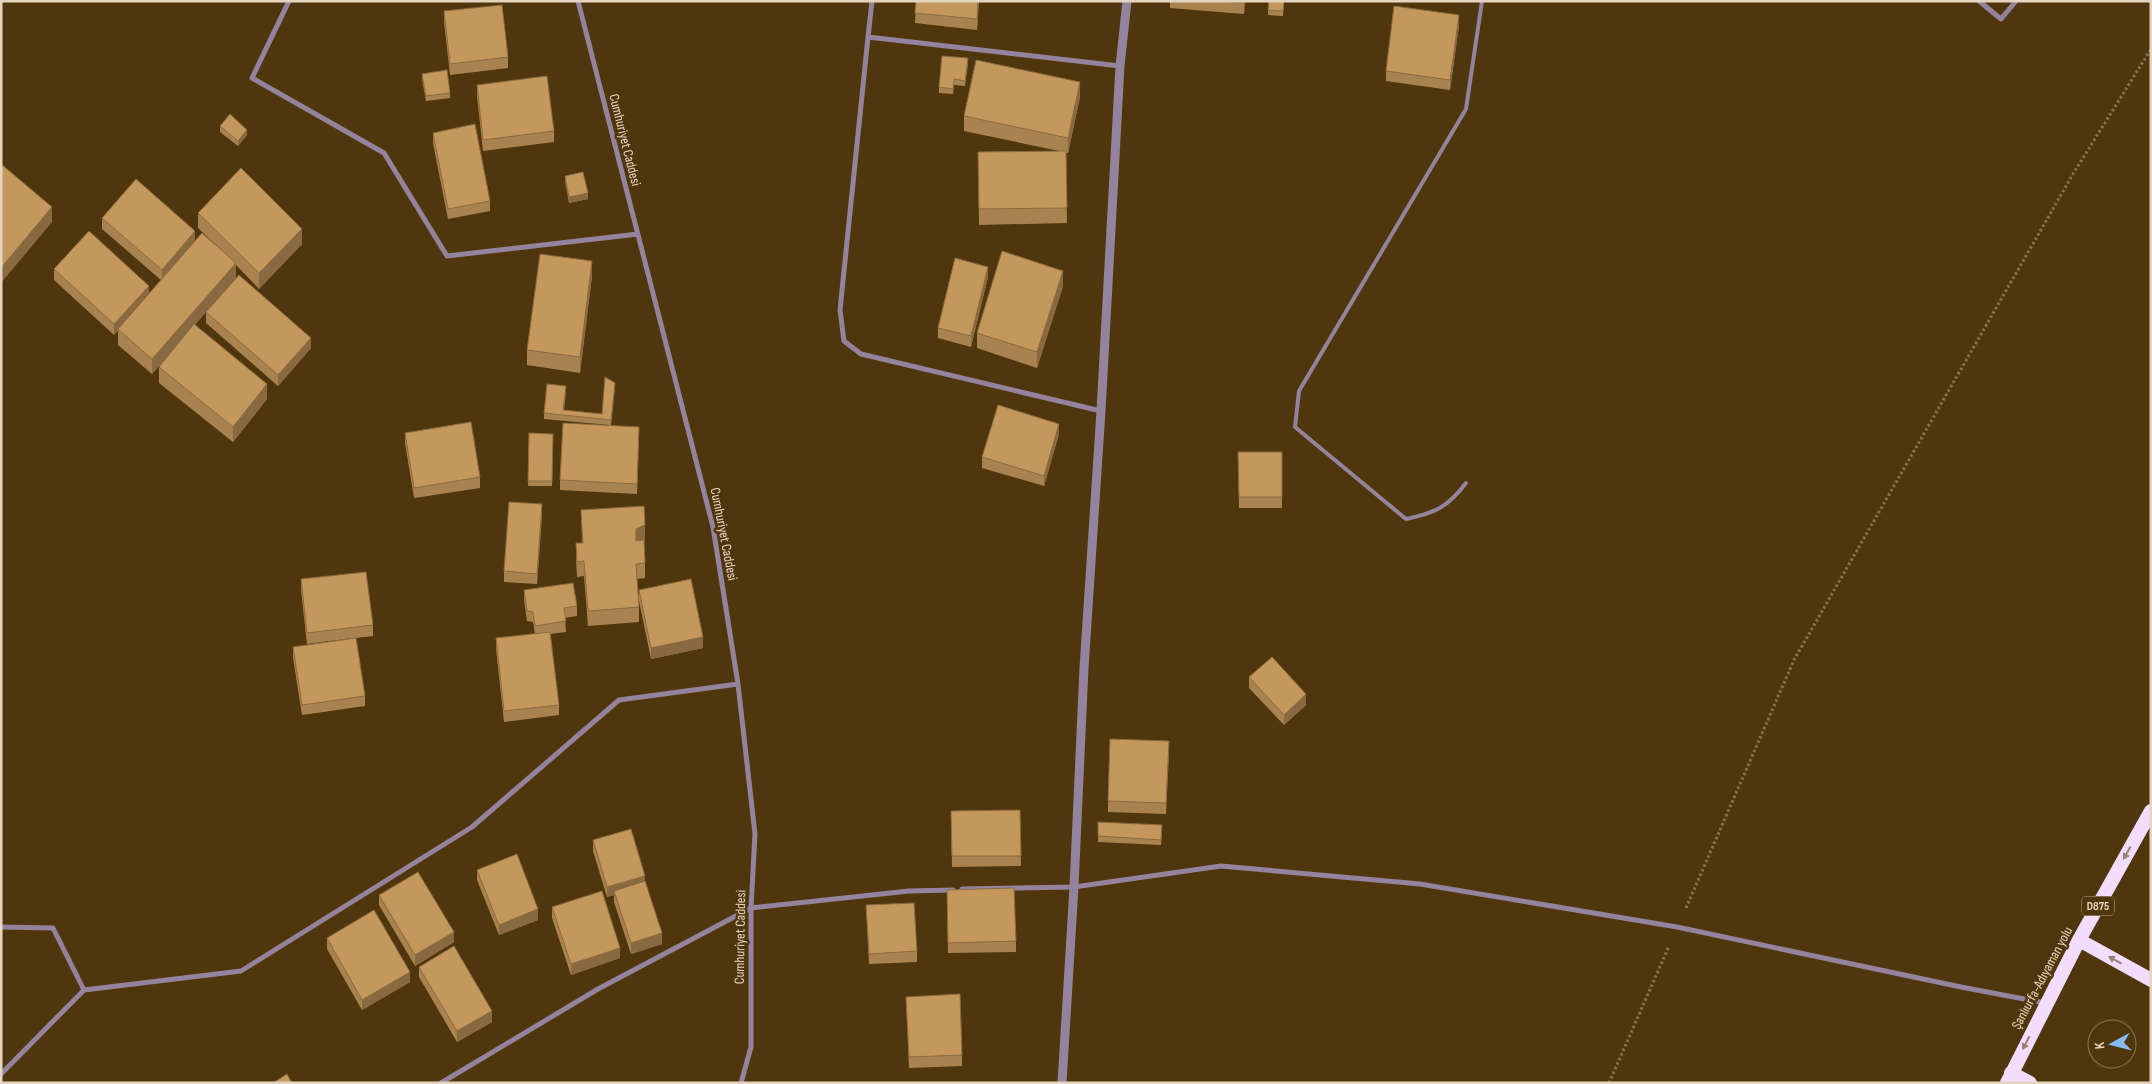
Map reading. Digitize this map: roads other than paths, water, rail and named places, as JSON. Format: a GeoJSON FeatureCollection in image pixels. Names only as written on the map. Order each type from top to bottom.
{"type":"FeatureCollection","features":[{"type":"Feature","properties":{"kind":"highway","name":"Şanlıurfa-Adıyaman yolu"},"geometry":{"type":"LineString","coordinates":[[2009,1078],[2079,940],[2151,811]]}},
{"type":"Feature","properties":{"kind":"highway"},"geometry":{"type":"LineString","coordinates":[[2079,940],[2151,980]]}},
{"type":"Feature","properties":{"kind":"highway"},"geometry":{"type":"LineString","coordinates":[[2009,1078],[2030,1083]]}},
{"type":"Feature","properties":{"kind":"street"},"geometry":{"type":"LineString","coordinates":[[290,1],[252,78],[384,153],[447,256],[638,234]]}},
{"type":"Feature","properties":{"kind":"street","name":"Cumhuriyet Caddesi"},"geometry":{"type":"LineString","coordinates":[[578,1],[713,527],[738,684],[755,834],[751,908],[751,1047],[741,1083]]}},
{"type":"Feature","properties":{"kind":"street"},"geometry":{"type":"LineString","coordinates":[[872,1],[840,310],[844,341],[861,354],[1102,411]]}},
{"type":"Feature","properties":{"kind":"street"},"geometry":{"type":"LineString","coordinates":[[1062,1083],[1074,887],[1084,668],[1102,411],[1120,66],[1127,1]]}},
{"type":"Feature","properties":{"kind":"street"},"geometry":{"type":"LineString","coordinates":[[1979,1],[2001,19],[2016,1]]}},
{"type":"Feature","properties":{"kind":"street"},"geometry":{"type":"LineString","coordinates":[[868,38],[1120,66]]}},
{"type":"Feature","properties":{"kind":"street"},"geometry":{"type":"LineString","coordinates":[[1,1074],[84,990],[242,971],[472,827],[619,700],[738,684]]}},
{"type":"Feature","properties":{"kind":"street"},"geometry":{"type":"LineString","coordinates":[[441,1083],[598,989],[751,908],[909,891],[1074,887],[1221,866],[1420,884],[1677,927],[2046,1003]]}},
{"type":"Feature","properties":{"kind":"street"},"geometry":{"type":"LineString","coordinates":[[1,927],[53,928],[84,990]]}},
{"type":"Feature","properties":{"kind":"lane"},"geometry":{"type":"LineString","coordinates":[[1466,483],[1453,500],[1426,515],[1406,519],[1295,427],[1299,391],[1466,109],[1482,1]]}}]}
